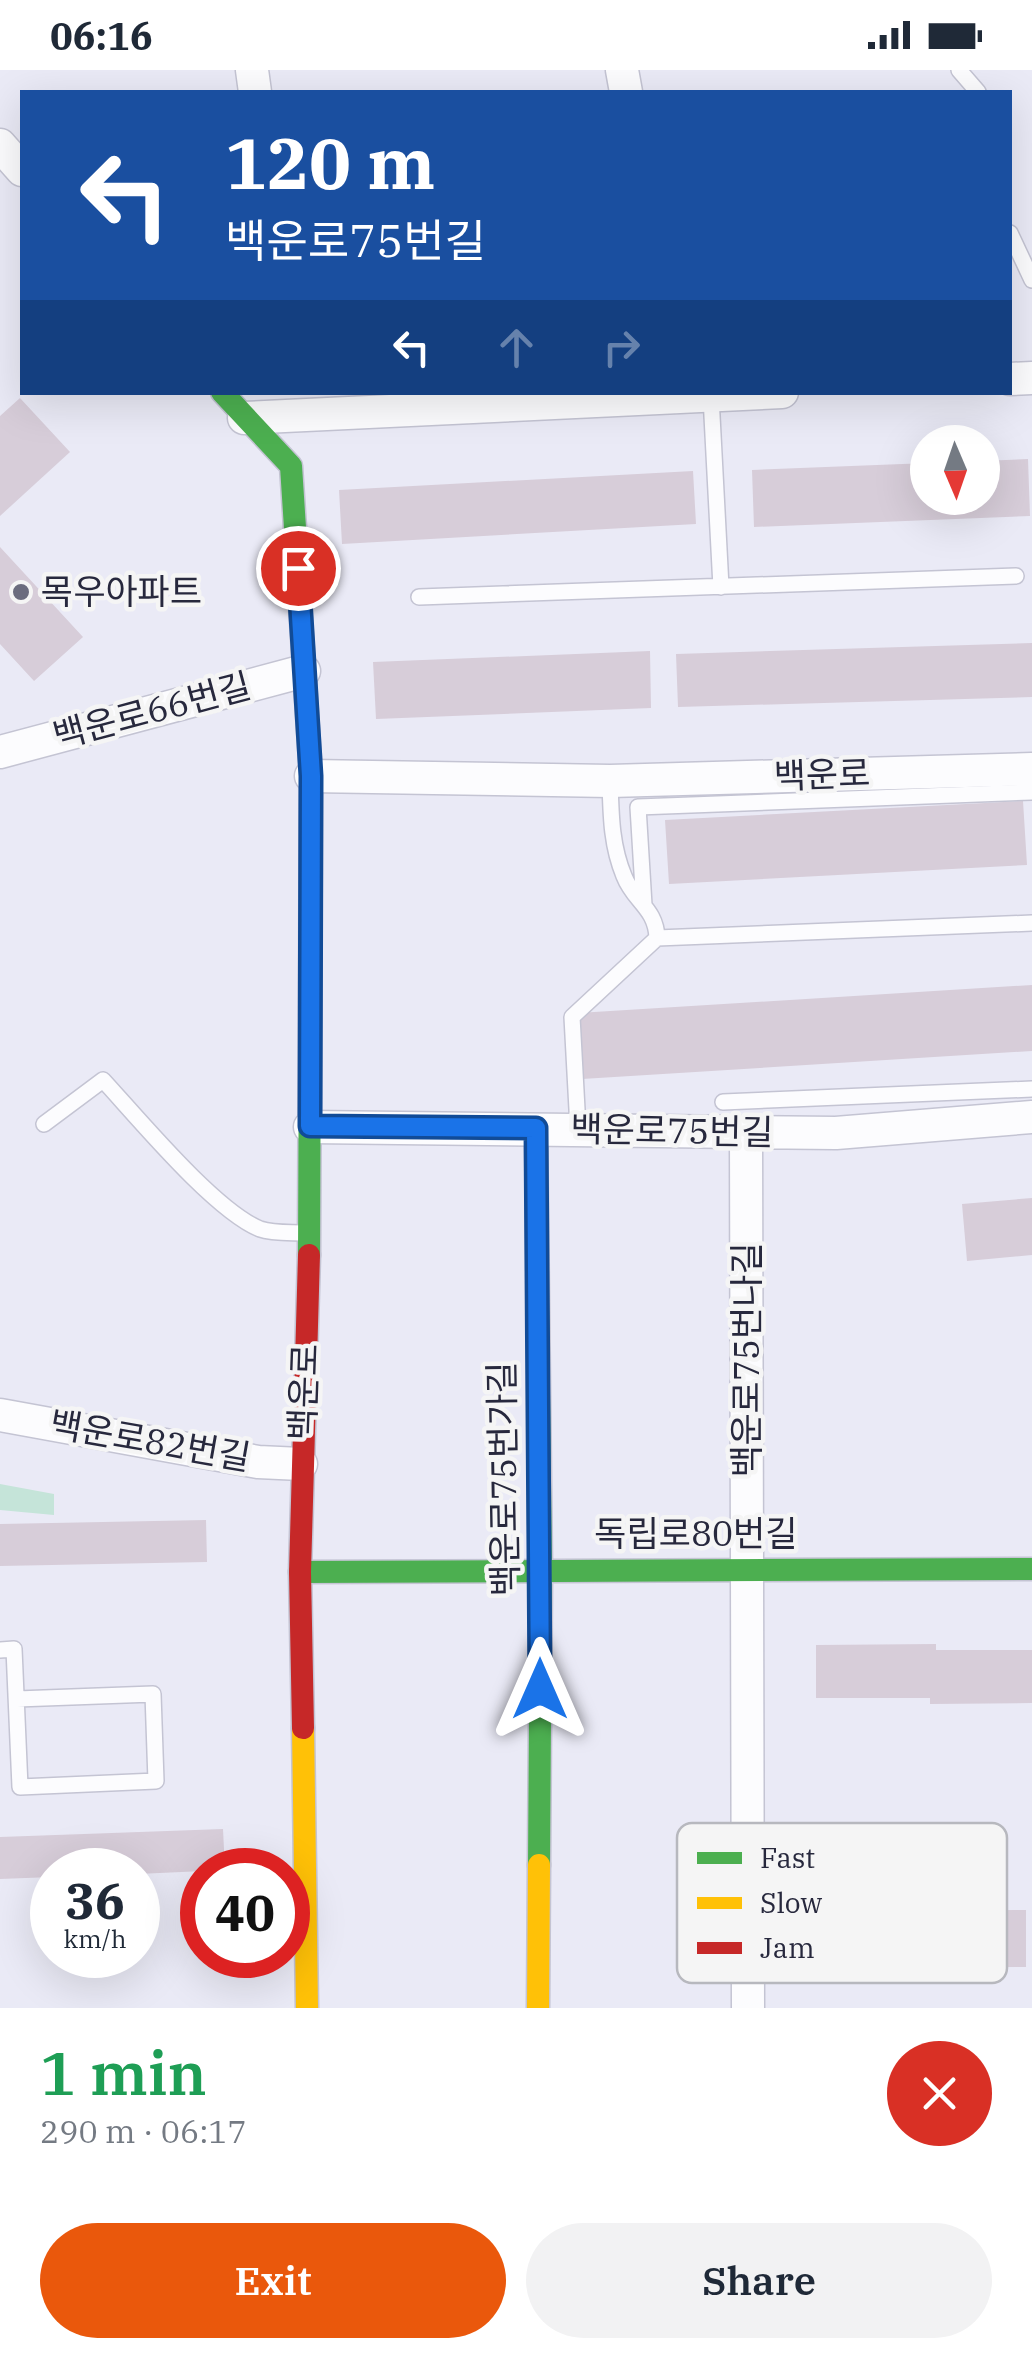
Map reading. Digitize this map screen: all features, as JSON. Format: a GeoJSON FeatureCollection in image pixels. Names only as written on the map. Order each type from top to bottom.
{"type":"FeatureCollection","features":[{"type":"Feature","properties":{"kind":"street"},"geometry":{"type":"LineString","coordinates":[[0,145],[20,168]]}},
{"type":"Feature","properties":{"kind":"street"},"geometry":{"type":"LineString","coordinates":[[225,395],[291,466]]}},
{"type":"Feature","properties":{"kind":"street"},"geometry":{"type":"LineString","coordinates":[[244,418],[286,404],[730,395]]}},
{"type":"Feature","properties":{"kind":"street"},"geometry":{"type":"LineString","coordinates":[[286,404],[291,466]]}},
{"type":"Feature","properties":{"kind":"street","name":"백운로"},"geometry":{"type":"LineString","coordinates":[[291,466],[311,776],[310,1233],[300,1572],[307,2008]]}},
{"type":"Feature","properties":{"kind":"street","name":"백운로66번길"},"geometry":{"type":"LineString","coordinates":[[0,752],[304,671]]}},
{"type":"Feature","properties":{"kind":"street","name":"백운로"},"geometry":{"type":"LineString","coordinates":[[311,776],[610,781],[1032,769]]}},
{"type":"Feature","properties":{"kind":"street","name":"백운로75번길"},"geometry":{"type":"LineString","coordinates":[[310,1126],[836,1133],[1032,1118]]}},
{"type":"Feature","properties":{"kind":"street","name":"백운로75번가길"},"geometry":{"type":"LineString","coordinates":[[536,1128],[541,1570],[538,2008]]}},
{"type":"Feature","properties":{"kind":"street","name":"백운로75번나길"},"geometry":{"type":"LineString","coordinates":[[746,1132],[748,1823]]}},
{"type":"Feature","properties":{"kind":"street","name":"백운로82번길"},"geometry":{"type":"LineString","coordinates":[[0,1415],[258,1462],[301,1464]]}},
{"type":"Feature","properties":{"kind":"street","name":"독립로80번길"},"geometry":{"type":"LineString","coordinates":[[300,1572],[1032,1569]]}},
{"type":"Feature","properties":{"kind":"lane"},"geometry":{"type":"LineString","coordinates":[[959,70],[976,90]]}},
{"type":"Feature","properties":{"kind":"lane"},"geometry":{"type":"LineString","coordinates":[[1012,237],[1032,280]]}},
{"type":"Feature","properties":{"kind":"lane"},"geometry":{"type":"LineString","coordinates":[[712,396],[721,587]]}},
{"type":"Feature","properties":{"kind":"lane"},"geometry":{"type":"LineString","coordinates":[[418,597],[1016,576]]}},
{"type":"Feature","properties":{"kind":"lane"},"geometry":{"type":"LineString","coordinates":[[610,781],[612,841],[626,881],[656,921],[656,938]]}},
{"type":"Feature","properties":{"kind":"lane"},"geometry":{"type":"LineString","coordinates":[[644,905],[638,807],[1032,792]]}},
{"type":"Feature","properties":{"kind":"lane"},"geometry":{"type":"LineString","coordinates":[[578,1128],[572,1017],[656,938],[1032,923]]}},
{"type":"Feature","properties":{"kind":"lane"},"geometry":{"type":"LineString","coordinates":[[44,1124],[102,1080],[242,1219],[264,1230],[310,1233]]}},
{"type":"Feature","properties":{"kind":"lane"},"geometry":{"type":"LineString","coordinates":[[724,1102],[1032,1088]]}},
{"type":"Feature","properties":{"kind":"lane"},"geometry":{"type":"LineString","coordinates":[[0,1650],[14,1649],[16,1699],[20,1787],[156,1780],[153,1694],[16,1699]]}},
{"type":"Feature","properties":{"kind":"green space"},"geometry":{"type":"Polygon","coordinates":[[[0,1484],[54,1494],[54,1515],[0,1510],[0,1484]]]}},
{"type":"Feature","properties":{"kind":"building","name":"목우아파트"},"geometry":{"type":"Polygon","coordinates":[[[20,398],[70,452],[0,516],[0,416],[20,398]]]}},
{"type":"Feature","properties":{"kind":"building"},"geometry":{"type":"Polygon","coordinates":[[[1028,459],[1030,516],[754,527],[752,470],[910,464],[910,515],[1000,515],[1000,460],[1028,459]]]}},
{"type":"Feature","properties":{"kind":"building"},"geometry":{"type":"Polygon","coordinates":[[[693,471],[696,524],[342,544],[339,490],[693,471]]]}},
{"type":"Feature","properties":{"kind":"building","name":"목우아파트"},"geometry":{"type":"Polygon","coordinates":[[[0,547],[83,637],[34,681],[0,644],[0,547]]]}},
{"type":"Feature","properties":{"kind":"building"},"geometry":{"type":"Polygon","coordinates":[[[1032,643],[1032,697],[678,707],[676,654],[1032,643]]]}},
{"type":"Feature","properties":{"kind":"building"},"geometry":{"type":"Polygon","coordinates":[[[650,651],[651,708],[376,719],[373,662],[650,651]]]}},
{"type":"Feature","properties":{"kind":"building"},"geometry":{"type":"Polygon","coordinates":[[[1023,801],[1027,865],[669,884],[665,820],[1023,801]]]}},
{"type":"Feature","properties":{"kind":"building"},"geometry":{"type":"Polygon","coordinates":[[[1032,985],[1032,1051],[582,1079],[578,1013],[1032,985]]]}},
{"type":"Feature","properties":{"kind":"building"},"geometry":{"type":"Polygon","coordinates":[[[1032,1198],[1032,1255],[967,1261],[962,1204],[1032,1198]]]}},
{"type":"Feature","properties":{"kind":"building"},"geometry":{"type":"Polygon","coordinates":[[[206,1520],[207,1562],[0,1566],[0,1524],[206,1520]]]}},
{"type":"Feature","properties":{"kind":"building"},"geometry":{"type":"Polygon","coordinates":[[[936,1644],[936,1650],[1032,1650],[1032,1703],[930,1704],[930,1698],[816,1698],[816,1645],[936,1644]]]}},
{"type":"Feature","properties":{"kind":"building"},"geometry":{"type":"Polygon","coordinates":[[[223,1829],[224,1848],[180,1848],[180,1872],[160,1873],[160,1848],[30,1848],[30,1878],[0,1879],[0,1837],[223,1829]]]}},
{"type":"Feature","properties":{"kind":"building"},"geometry":{"type":"Polygon","coordinates":[[[1007,1910],[1026,1910],[1026,1967],[1007,1967],[1007,1910]]]}},
{"type":"Feature","properties":{"kind":"traffic: fast"},"geometry":{"type":"LineString","coordinates":[[225,395],[291,466],[311,776],[309,1255]]}},
{"type":"Feature","properties":{"kind":"traffic: fast"},"geometry":{"type":"LineString","coordinates":[[536,1128],[541,1570],[539,1865]]}},
{"type":"Feature","properties":{"kind":"traffic: fast"},"geometry":{"type":"LineString","coordinates":[[300,1572],[1032,1569]]}},
{"type":"Feature","properties":{"kind":"traffic: slow"},"geometry":{"type":"LineString","coordinates":[[303,1728],[307,2008]]}},
{"type":"Feature","properties":{"kind":"traffic: slow"},"geometry":{"type":"LineString","coordinates":[[538,2008],[539,1865]]}},
{"type":"Feature","properties":{"kind":"traffic: jam"},"geometry":{"type":"LineString","coordinates":[[303,1728],[300,1572],[309,1255]]}},
{"type":"Feature","properties":{"kind":"place","name":"목우아파트"},"geometry":{"type":"Point","coordinates":[21,592]}},
{"type":"Feature","properties":{"kind":"route"},"geometry":{"type":"LineString","coordinates":[[298,568],[311,776],[310,1126],[536,1128],[540,1689]]}}]}
